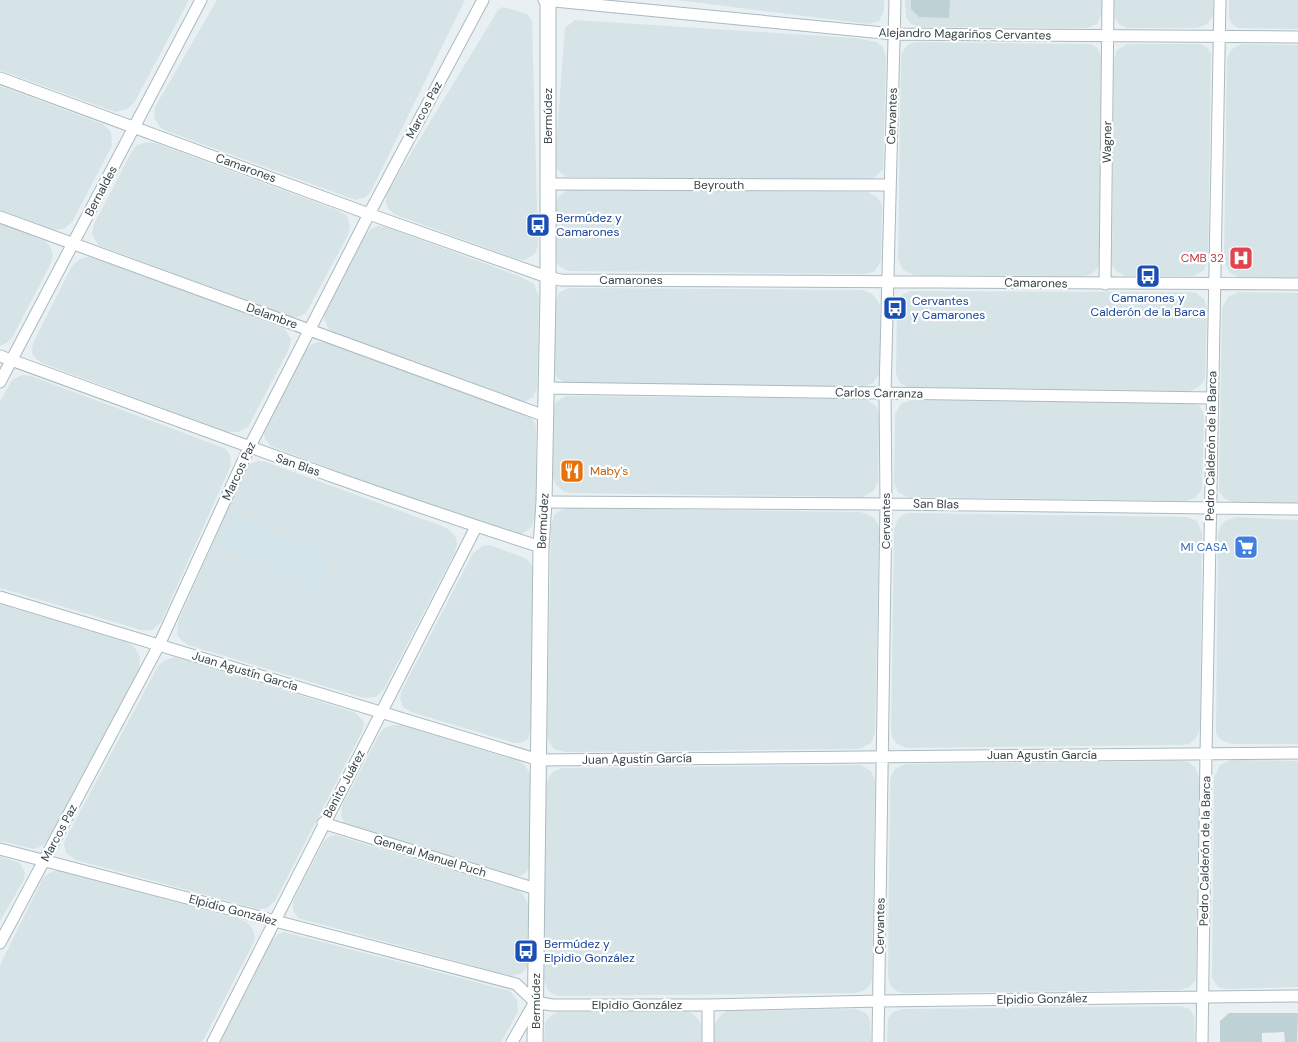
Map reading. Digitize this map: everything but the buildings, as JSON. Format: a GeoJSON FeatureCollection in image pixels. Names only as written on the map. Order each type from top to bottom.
{"type":"FeatureCollection","features":[{"type":"Feature","properties":{"kind":"street","name":"Bernaldes"},"geometry":{"type":"LineString","coordinates":[[0,382],[202,0]]}},
{"type":"Feature","properties":{"kind":"street","name":"Marcos Paz"},"geometry":{"type":"LineString","coordinates":[[0,944],[160,645],[249,448],[369,214],[482,0]]}},
{"type":"Feature","properties":{"kind":"street","name":"Alejandro Magariños Cervantes"},"geometry":{"type":"LineString","coordinates":[[547,0],[894,34],[1298,37]]}},
{"type":"Feature","properties":{"kind":"street","name":"Bermúdez"},"geometry":{"type":"LineString","coordinates":[[535,1042],[541,547],[544,502],[548,277],[547,0]]}},
{"type":"Feature","properties":{"kind":"street","name":"Cervantes"},"geometry":{"type":"LineString","coordinates":[[878,1042],[886,504],[885,393],[894,0]]}},
{"type":"Feature","properties":{"kind":"street","name":"Wagner"},"geometry":{"type":"LineString","coordinates":[[1105,284],[1108,0]]}},
{"type":"Feature","properties":{"kind":"street","name":"Pedro Calderón de la Barca"},"geometry":{"type":"LineString","coordinates":[[1202,1042],[1220,0]]}},
{"type":"Feature","properties":{"kind":"street","name":"Camarones"},"geometry":{"type":"LineString","coordinates":[[0,78],[369,214],[561,280],[1298,284]]}},
{"type":"Feature","properties":{"kind":"street","name":"Beyrouth"},"geometry":{"type":"LineString","coordinates":[[548,184],[890,185]]}},
{"type":"Feature","properties":{"kind":"street","name":"Delambre"},"geometry":{"type":"LineString","coordinates":[[0,217],[545,416]]}},
{"type":"Feature","properties":{"kind":"street","name":"San Blas"},"geometry":{"type":"LineString","coordinates":[[0,356],[249,448],[476,527],[541,547]]}},
{"type":"Feature","properties":{"kind":"street","name":"Carlos Carranza"},"geometry":{"type":"LineString","coordinates":[[546,388],[1212,398]]}},
{"type":"Feature","properties":{"kind":"street","name":"San Blas"},"geometry":{"type":"LineString","coordinates":[[544,502],[1298,509]]}},
{"type":"Feature","properties":{"kind":"street","name":"Benito Juárez"},"geometry":{"type":"LineString","coordinates":[[213,1042],[476,527]]}},
{"type":"Feature","properties":{"kind":"street","name":"Juan Agustín García"},"geometry":{"type":"LineString","coordinates":[[0,597],[539,760],[1298,753]]}},
{"type":"Feature","properties":{"kind":"street","name":"General Manuel Puch"},"geometry":{"type":"LineString","coordinates":[[324,823],[536,889]]}},
{"type":"Feature","properties":{"kind":"street","name":"Elpidio González"},"geometry":{"type":"LineString","coordinates":[[0,849],[516,984],[535,1002],[552,1005],[708,1005],[1298,996]]}},
{"type":"Feature","properties":{"kind":"street"},"geometry":{"type":"LineString","coordinates":[[512,1042],[535,1002]]}},
{"type":"Feature","properties":{"kind":"street"},"geometry":{"type":"LineString","coordinates":[[708,1005],[708,1042]]}},
{"type":"Feature","properties":{"kind":"shaded area"},"geometry":{"type":"Polygon","coordinates":[[[0,0],[189,0],[134,103],[127,109],[115,112],[0,70],[0,0]]]}},
{"type":"Feature","properties":{"kind":"shaded area"},"geometry":{"type":"Polygon","coordinates":[[[217,0],[463,0],[464,2],[371,191],[366,197],[356,200],[164,130],[159,126],[154,117],[155,107],[217,0]]]}},
{"type":"Feature","properties":{"kind":"shaded area"},"geometry":{"type":"Polygon","coordinates":[[[677,0],[884,0],[884,11],[879,21],[869,24],[677,0]]]}},
{"type":"Feature","properties":{"kind":"shaded area"},"geometry":{"type":"Polygon","coordinates":[[[905,0],[1102,0],[1102,14],[1097,24],[1087,28],[918,27],[910,23],[906,17],[905,0]]]}},
{"type":"Feature","properties":{"kind":"shaded area"},"geometry":{"type":"Polygon","coordinates":[[[1114,0],[1213,0],[1213,16],[1207,24],[1197,28],[1127,28],[1119,24],[1115,18],[1114,0]]]}},
{"type":"Feature","properties":{"kind":"shaded area"},"geometry":{"type":"Polygon","coordinates":[[[1229,0],[1298,0],[1298,29],[1238,28],[1232,24],[1229,18],[1229,0]]]}},
{"type":"Feature","properties":{"kind":"shaded area"},"geometry":{"type":"Polygon","coordinates":[[[503,7],[527,14],[532,21],[538,245],[535,254],[525,260],[517,259],[396,215],[388,209],[386,202],[387,193],[498,10],[503,7]]]}},
{"type":"Feature","properties":{"kind":"shaded area"},"geometry":{"type":"Polygon","coordinates":[[[575,20],[854,38],[877,42],[883,47],[886,57],[883,169],[874,178],[866,180],[566,177],[557,169],[555,161],[565,28],[575,20]]]}},
{"type":"Feature","properties":{"kind":"shaded area"},"geometry":{"type":"Polygon","coordinates":[[[916,42],[1088,44],[1098,49],[1101,56],[1100,261],[1098,268],[1093,273],[1085,276],[914,275],[903,270],[898,258],[901,56],[909,44],[916,42]]]}},
{"type":"Feature","properties":{"kind":"shaded area"},"geometry":{"type":"Polygon","coordinates":[[[1127,44],[1200,44],[1207,47],[1211,54],[1208,260],[1204,270],[1194,276],[1125,276],[1116,271],[1112,265],[1114,59],[1117,50],[1127,44]]]}},
{"type":"Feature","properties":{"kind":"shaded area"},"geometry":{"type":"Polygon","coordinates":[[[1243,44],[1298,45],[1298,277],[1238,277],[1229,272],[1224,262],[1227,59],[1231,50],[1243,44]]]}},
{"type":"Feature","properties":{"kind":"shaded area"},"geometry":{"type":"Polygon","coordinates":[[[0,86],[103,124],[111,132],[112,146],[72,222],[64,229],[53,230],[0,211],[0,86]]]}},
{"type":"Feature","properties":{"kind":"shaded area"},"geometry":{"type":"Polygon","coordinates":[[[147,142],[155,143],[339,211],[347,216],[350,226],[348,235],[306,313],[298,317],[290,317],[98,245],[92,234],[94,224],[132,151],[137,145],[147,142]]]}},
{"type":"Feature","properties":{"kind":"shaded area"},"geometry":{"type":"Polygon","coordinates":[[[568,190],[868,192],[878,198],[882,206],[881,261],[874,272],[864,274],[568,271],[559,266],[555,259],[555,203],[558,197],[568,190]]]}},
{"type":"Feature","properties":{"kind":"shaded area"},"geometry":{"type":"Polygon","coordinates":[[[0,223],[45,241],[50,246],[53,255],[51,263],[12,338],[0,346],[0,223]]]}},
{"type":"Feature","properties":{"kind":"shaded area"},"geometry":{"type":"Polygon","coordinates":[[[378,226],[386,227],[519,276],[534,284],[539,296],[537,388],[533,397],[526,401],[519,401],[334,333],[328,328],[324,318],[326,311],[366,234],[378,226]]]}},
{"type":"Feature","properties":{"kind":"shaded area"},"geometry":{"type":"Polygon","coordinates":[[[87,257],[96,258],[285,329],[291,339],[289,349],[248,427],[238,432],[228,432],[42,363],[36,359],[32,353],[33,343],[72,266],[80,259],[87,257]]]}},
{"type":"Feature","properties":{"kind":"shaded area"},"geometry":{"type":"Polygon","coordinates":[[[569,288],[862,290],[872,294],[880,306],[880,373],[873,383],[862,387],[566,383],[557,378],[553,368],[554,302],[560,292],[569,288]]]}},
{"type":"Feature","properties":{"kind":"shaded area"},"geometry":{"type":"Polygon","coordinates":[[[911,291],[1196,293],[1204,299],[1207,309],[1205,378],[1202,384],[1190,391],[907,387],[899,382],[896,373],[897,306],[902,295],[911,291]]]}},
{"type":"Feature","properties":{"kind":"shaded area"},"geometry":{"type":"Polygon","coordinates":[[[1238,292],[1298,293],[1298,503],[1233,502],[1224,498],[1219,491],[1222,308],[1228,297],[1238,292]]]}},
{"type":"Feature","properties":{"kind":"shaded area"},"geometry":{"type":"Polygon","coordinates":[[[319,342],[327,343],[531,418],[535,423],[536,429],[536,513],[532,526],[519,535],[506,534],[270,446],[264,437],[266,426],[306,350],[312,344],[319,342]]]}},
{"type":"Feature","properties":{"kind":"shaded area"},"geometry":{"type":"Polygon","coordinates":[[[22,375],[31,376],[224,448],[230,454],[231,465],[161,622],[152,630],[141,630],[0,588],[0,402],[12,380],[22,375]]]}},
{"type":"Feature","properties":{"kind":"shaded area"},"geometry":{"type":"Polygon","coordinates":[[[566,396],[866,399],[876,406],[879,415],[878,482],[873,491],[863,497],[570,493],[563,491],[556,485],[553,477],[553,411],[556,402],[566,396]]]}},
{"type":"Feature","properties":{"kind":"shaded area"},"geometry":{"type":"Polygon","coordinates":[[[911,400],[1193,403],[1200,406],[1204,415],[1202,489],[1196,497],[1186,501],[907,497],[898,492],[894,483],[895,414],[901,404],[911,400]]]}},
{"type":"Feature","properties":{"kind":"shaded area"},"geometry":{"type":"Polygon","coordinates":[[[259,461],[447,528],[456,538],[455,552],[384,689],[376,697],[364,698],[188,645],[177,635],[178,622],[245,470],[252,463],[259,461]]]}},
{"type":"Feature","properties":{"kind":"shaded area"},"geometry":{"type":"Polygon","coordinates":[[[568,508],[861,512],[873,517],[879,529],[875,733],[871,743],[859,749],[565,752],[554,749],[547,736],[551,526],[554,515],[568,508]]]}},
{"type":"Feature","properties":{"kind":"shaded area"},"geometry":{"type":"Polygon","coordinates":[[[904,514],[1187,517],[1197,521],[1202,533],[1200,728],[1196,738],[1189,744],[1182,745],[907,748],[897,744],[891,732],[894,529],[898,519],[904,514]]]}},
{"type":"Feature","properties":{"kind":"shaded area"},"geometry":{"type":"Polygon","coordinates":[[[234,515],[328,555],[322,591],[221,546],[234,515]]]}},
{"type":"Feature","properties":{"kind":"shaded area"},"geometry":{"type":"Polygon","coordinates":[[[1236,517],[1298,520],[1298,744],[1232,744],[1221,740],[1216,733],[1218,534],[1220,527],[1225,521],[1236,517]]]}},
{"type":"Feature","properties":{"kind":"shaded area"},"geometry":{"type":"Polygon","coordinates":[[[490,545],[527,559],[534,568],[531,730],[528,739],[521,743],[514,743],[411,712],[403,707],[400,699],[402,690],[473,553],[483,546],[490,545]]]}},
{"type":"Feature","properties":{"kind":"shaded area"},"geometry":{"type":"Polygon","coordinates":[[[0,604],[129,643],[135,648],[140,657],[139,669],[47,841],[42,846],[34,849],[0,841],[0,604]]]}},
{"type":"Feature","properties":{"kind":"shaded area"},"geometry":{"type":"Polygon","coordinates":[[[175,657],[354,712],[363,720],[362,732],[275,901],[267,908],[258,909],[76,860],[66,853],[64,845],[66,838],[158,666],[165,660],[175,657]]]}},
{"type":"Feature","properties":{"kind":"shaded area"},"geometry":{"type":"Polygon","coordinates":[[[401,725],[518,761],[525,765],[531,776],[529,865],[528,870],[524,874],[515,877],[345,823],[341,816],[342,806],[380,733],[384,728],[401,725]]]}},
{"type":"Feature","properties":{"kind":"shaded area"},"geometry":{"type":"Polygon","coordinates":[[[1231,760],[1298,761],[1298,987],[1226,989],[1218,987],[1212,978],[1214,777],[1220,765],[1231,760]]]}},
{"type":"Feature","properties":{"kind":"shaded area"},"geometry":{"type":"Polygon","coordinates":[[[1188,762],[1195,767],[1199,777],[1196,974],[1195,981],[1189,987],[1181,990],[903,993],[891,987],[888,978],[890,779],[896,768],[906,764],[1188,762]]]}},
{"type":"Feature","properties":{"kind":"shaded area"},"geometry":{"type":"Polygon","coordinates":[[[861,765],[871,771],[875,781],[872,977],[871,984],[865,990],[856,993],[561,996],[554,995],[548,990],[544,980],[546,784],[554,771],[562,768],[861,765]]]}},
{"type":"Feature","properties":{"kind":"shaded area"},"geometry":{"type":"Polygon","coordinates":[[[335,835],[517,890],[523,894],[529,906],[527,968],[522,973],[511,976],[298,918],[293,910],[293,901],[324,841],[335,835]]]}},
{"type":"Feature","properties":{"kind":"shaded area"},"geometry":{"type":"Polygon","coordinates":[[[0,856],[20,863],[25,873],[24,880],[0,921],[0,856]]]}},
{"type":"Feature","properties":{"kind":"shaded area"},"geometry":{"type":"Polygon","coordinates":[[[54,871],[60,871],[243,920],[250,925],[254,932],[255,940],[202,1042],[0,1042],[0,965],[43,878],[54,871]]]}},
{"type":"Feature","properties":{"kind":"shaded area"},"geometry":{"type":"Polygon","coordinates":[[[284,932],[510,991],[517,1000],[518,1012],[501,1042],[220,1042],[272,940],[278,934],[284,932]]]}},
{"type":"Feature","properties":{"kind":"shaded area"},"geometry":{"type":"Polygon","coordinates":[[[1181,1006],[1189,1009],[1194,1016],[1195,1042],[887,1042],[888,1019],[893,1012],[903,1009],[1181,1006]]]}},
{"type":"Feature","properties":{"kind":"shaded area"},"geometry":{"type":"Polygon","coordinates":[[[856,1009],[866,1013],[870,1020],[871,1042],[714,1042],[716,1021],[727,1011],[856,1009]]]}},
{"type":"Feature","properties":{"kind":"shaded area"},"geometry":{"type":"Polygon","coordinates":[[[686,1011],[693,1014],[699,1020],[702,1028],[701,1042],[544,1042],[545,1022],[558,1012],[686,1011]]]}},
{"type":"Feature","properties":{"kind":"place","name":"Bermúdez y Camarones"},"geometry":{"type":"Point","coordinates":[538,225]}},
{"type":"Feature","properties":{"kind":"place","name":"CMB 32"},"geometry":{"type":"Point","coordinates":[1241,258]}},
{"type":"Feature","properties":{"kind":"place","name":"Camarones y Calderón de la Barca"},"geometry":{"type":"Point","coordinates":[1148,276]}},
{"type":"Feature","properties":{"kind":"place","name":"Cervantes y Camarones"},"geometry":{"type":"Point","coordinates":[895,308]}},
{"type":"Feature","properties":{"kind":"place","name":"Maby's"},"geometry":{"type":"Point","coordinates":[572,471]}},
{"type":"Feature","properties":{"kind":"place","name":"MI CASA"},"geometry":{"type":"Point","coordinates":[1246,547]}},
{"type":"Feature","properties":{"kind":"place","name":"Bermúdez y Elpidio González"},"geometry":{"type":"Point","coordinates":[526,951]}}]}
